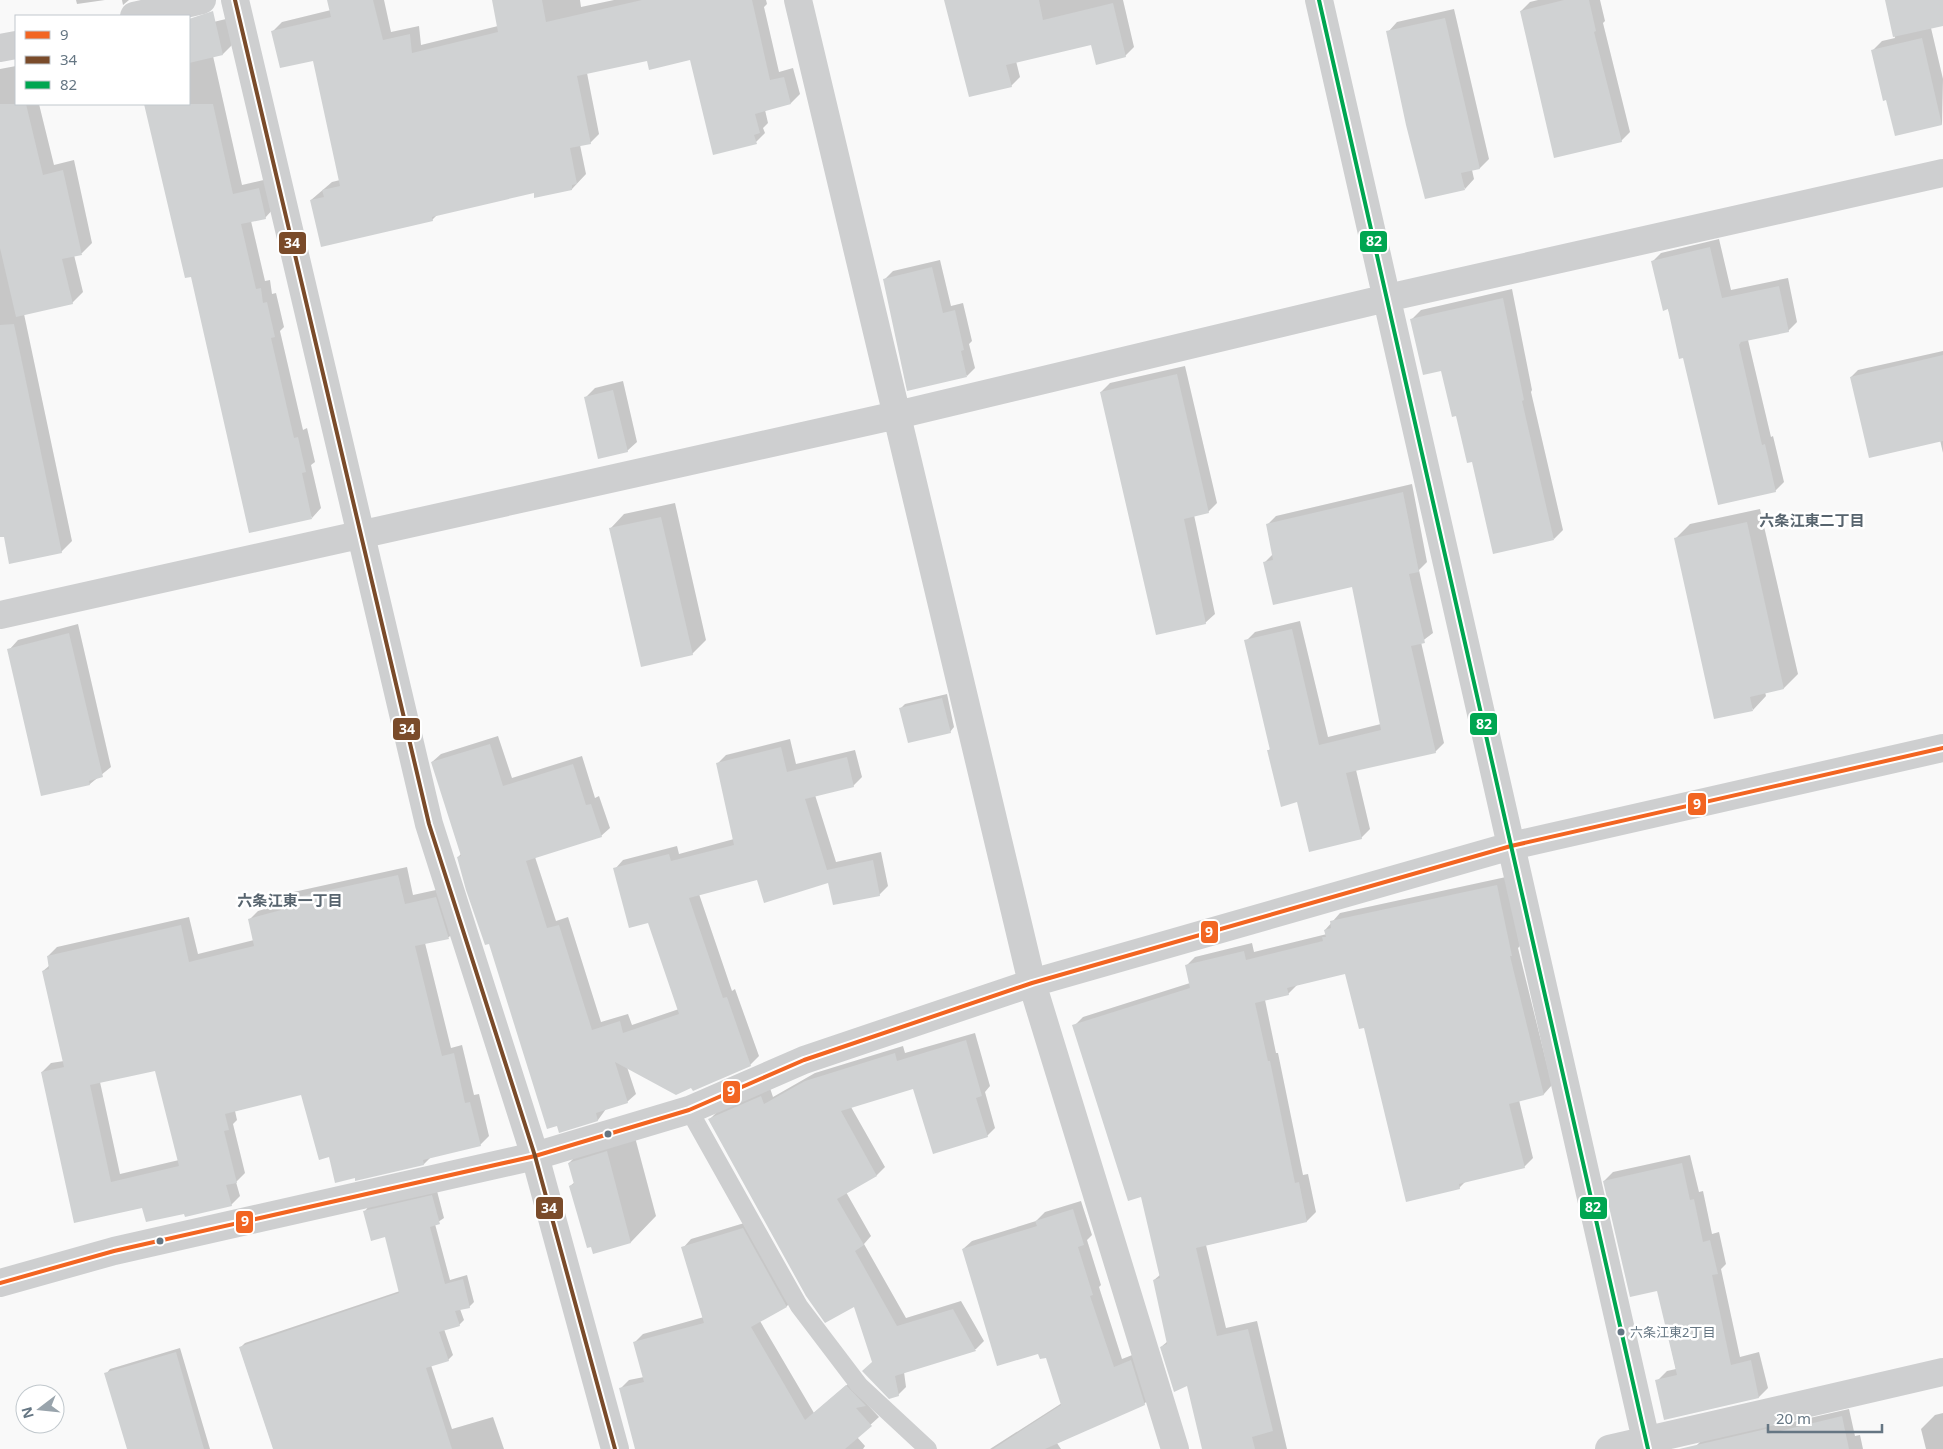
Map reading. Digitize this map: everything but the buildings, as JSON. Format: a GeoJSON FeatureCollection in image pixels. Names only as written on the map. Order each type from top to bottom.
{"type":"FeatureCollection","features":[{"type":"Feature","properties":{"kind":"street"},"geometry":{"type":"LineString","coordinates":[[138,15],[202,0]]}},
{"type":"Feature","properties":{"kind":"street"},"geometry":{"type":"LineString","coordinates":[[234,0],[429,824],[535,1156],[615,1449]]}},
{"type":"Feature","properties":{"kind":"street"},"geometry":{"type":"LineString","coordinates":[[798,0],[1032,983],[1175,1449]]}},
{"type":"Feature","properties":{"kind":"street"},"geometry":{"type":"LineString","coordinates":[[1319,0],[1648,1445]]}},
{"type":"Feature","properties":{"kind":"street"},"geometry":{"type":"LineString","coordinates":[[0,48],[15,45]]}},
{"type":"Feature","properties":{"kind":"street"},"geometry":{"type":"LineString","coordinates":[[0,615],[897,415],[1387,298],[1943,173]]}},
{"type":"Feature","properties":{"kind":"street"},"geometry":{"type":"LineString","coordinates":[[0,1283],[114,1251],[535,1156],[689,1110],[804,1060],[1032,983],[1511,846],[1943,748]]}},
{"type":"Feature","properties":{"kind":"street"},"geometry":{"type":"LineString","coordinates":[[1609,1449],[1648,1445],[1943,1372]]}},
{"type":"Feature","properties":{"kind":"lane"},"geometry":{"type":"LineString","coordinates":[[689,1110],[799,1306],[859,1385],[928,1449]]}},
{"type":"Feature","properties":{"kind":"transit line","name":"34"},"geometry":{"type":"LineString","coordinates":[[235,0],[429,824],[535,1156],[615,1449]]}},
{"type":"Feature","properties":{"kind":"transit line","name":"82"},"geometry":{"type":"LineString","coordinates":[[1319,0],[1648,1449]]}},
{"type":"Feature","properties":{"kind":"transit line","name":"9"},"geometry":{"type":"LineString","coordinates":[[0,1283],[114,1251],[535,1156],[689,1110],[804,1060],[1032,983],[1511,846],[1943,748]]}},
{"type":"Feature","properties":{"kind":"place","name":"六条江東2丁目"},"geometry":{"type":"Point","coordinates":[1621,1332]}},
{"type":"Feature","properties":{"kind":"district","name":"六条江東二丁目"},"geometry":{"type":"Point","coordinates":[1812,521]}},
{"type":"Feature","properties":{"kind":"district","name":"六条江東一丁目"},"geometry":{"type":"Point","coordinates":[290,901]}}]}
